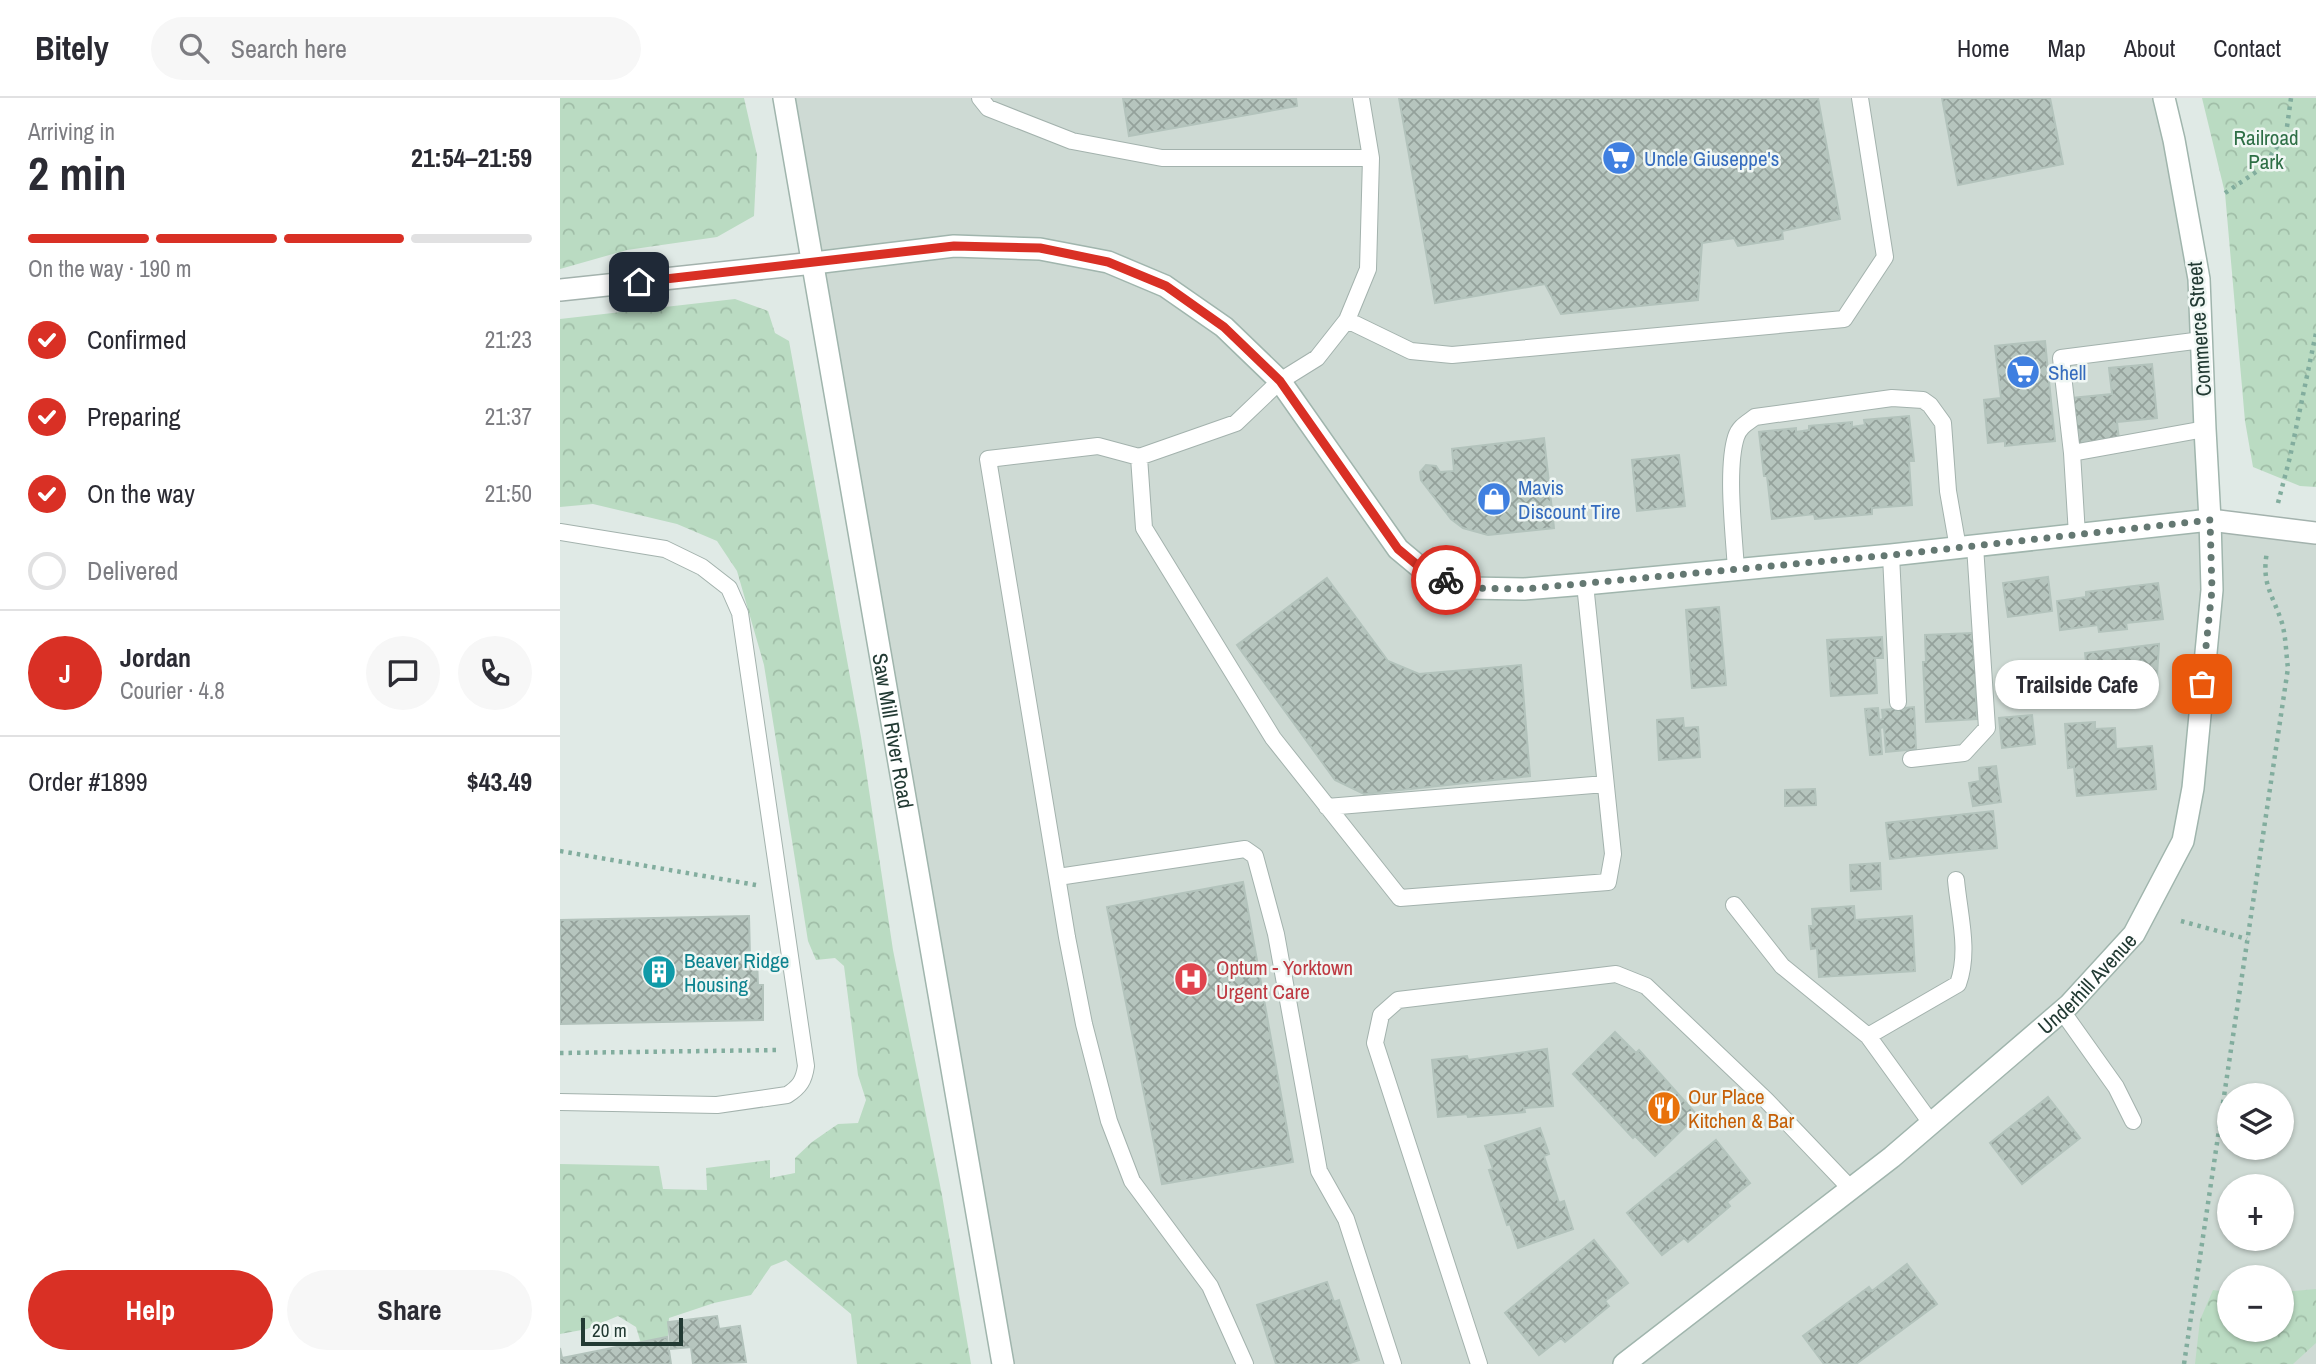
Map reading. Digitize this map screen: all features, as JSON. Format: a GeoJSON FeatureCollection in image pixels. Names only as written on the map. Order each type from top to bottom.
{"type":"FeatureCollection","features":[{"type":"Feature","properties":{"kind":"street","name":"Saw Mill River Road"},"geometry":{"type":"LineString","coordinates":[[783,98],[814,263],[1003,1364]]}},
{"type":"Feature","properties":{"kind":"street","name":"Commerce Street"},"geometry":{"type":"LineString","coordinates":[[2164,98],[2199,279],[2210,520]]}},
{"type":"Feature","properties":{"kind":"street"},"geometry":{"type":"LineString","coordinates":[[560,290],[954,246],[1040,248],[1108,262],[1166,286],[1224,327],[1280,381],[1398,549],[1428,574],[1469,588],[1524,589],[1585,584],[1891,555],[2210,520],[2316,533]]}},
{"type":"Feature","properties":{"kind":"street","name":"Underhill Avenue"},"geometry":{"type":"LineString","coordinates":[[1631,1362],[1931,1123],[2062,1011],[2134,934],[2183,841],[2193,788],[2212,590],[2210,520]]}},
{"type":"Feature","properties":{"kind":"lane"},"geometry":{"type":"LineString","coordinates":[[981,98],[988,108],[1072,141],[1162,158],[1371,158]]}},
{"type":"Feature","properties":{"kind":"lane"},"geometry":{"type":"LineString","coordinates":[[1245,1364],[1210,1286],[1132,1181],[1109,1121],[1084,1024],[988,459],[1098,446],[1139,457],[1236,423],[1280,381],[1317,358],[1347,320],[1368,270],[1371,158],[1362,98]]}},
{"type":"Feature","properties":{"kind":"lane"},"geometry":{"type":"LineString","coordinates":[[1347,320],[1411,351],[1452,355],[1844,319],[1885,257],[1860,98]]}},
{"type":"Feature","properties":{"kind":"lane"},"geometry":{"type":"LineString","coordinates":[[2077,535],[2072,453],[2061,358],[2202,340]]}},
{"type":"Feature","properties":{"kind":"lane"},"geometry":{"type":"LineString","coordinates":[[1736,570],[1732,458],[1736,436],[1741,428],[1755,417],[1892,398],[1923,400],[1930,405],[1943,423],[1948,491],[1966,547],[1987,728],[1964,753],[1911,759]]}},
{"type":"Feature","properties":{"kind":"lane"},"geometry":{"type":"LineString","coordinates":[[2072,453],[2204,429]]}},
{"type":"Feature","properties":{"kind":"lane"},"geometry":{"type":"LineString","coordinates":[[1139,457],[1144,528],[1273,738],[1400,898],[1608,882],[1613,854],[1585,584]]}},
{"type":"Feature","properties":{"kind":"lane"},"geometry":{"type":"LineString","coordinates":[[560,532],[665,549],[702,567],[729,588],[740,613],[806,1066],[804,1079],[797,1089],[787,1095],[716,1105],[560,1102]]}},
{"type":"Feature","properties":{"kind":"lane"},"geometry":{"type":"LineString","coordinates":[[1891,555],[1898,702]]}},
{"type":"Feature","properties":{"kind":"lane"},"geometry":{"type":"LineString","coordinates":[[1328,807],[1605,784]]}},
{"type":"Feature","properties":{"kind":"lane"},"geometry":{"type":"LineString","coordinates":[[1058,877],[1245,849],[1255,856],[1276,934],[1319,1171],[1346,1219],[1392,1364]]}},
{"type":"Feature","properties":{"kind":"lane"},"geometry":{"type":"LineString","coordinates":[[1868,1036],[1958,984],[1963,970],[1964,948],[1955,880]]}},
{"type":"Feature","properties":{"kind":"lane"},"geometry":{"type":"LineString","coordinates":[[1734,905],[1782,966],[1868,1036],[1931,1123]]}},
{"type":"Feature","properties":{"kind":"lane"},"geometry":{"type":"LineString","coordinates":[[1479,1364],[1375,1043],[1381,1016],[1398,1000],[1616,974],[1646,986],[1766,1100],[1851,1189]]}},
{"type":"Feature","properties":{"kind":"lane"},"geometry":{"type":"LineString","coordinates":[[2062,1011],[2116,1087],[2133,1121]]}},
{"type":"Feature","properties":{"kind":"path"},"geometry":{"type":"LineString","coordinates":[[2225,193],[2262,168],[2286,134],[2291,98]]}},
{"type":"Feature","properties":{"kind":"path"},"geometry":{"type":"LineString","coordinates":[[2184,1364],[2288,668],[2282,624],[2265,583],[2264,568],[2316,333]]}},
{"type":"Feature","properties":{"kind":"path"},"geometry":{"type":"LineString","coordinates":[[560,851],[757,886]]}},
{"type":"Feature","properties":{"kind":"path"},"geometry":{"type":"LineString","coordinates":[[2181,921],[2247,939]]}},
{"type":"Feature","properties":{"kind":"path"},"geometry":{"type":"LineString","coordinates":[[560,1053],[780,1050],[781,1060]]}},
{"type":"Feature","properties":{"kind":"shaded area"},"geometry":{"type":"Polygon","coordinates":[[[784,98],[2161,98],[2189,221],[2210,520],[2316,526],[2316,1364],[1003,1364],[784,98]]]}},
{"type":"Feature","properties":{"kind":"green space"},"geometry":{"type":"Polygon","coordinates":[[[560,98],[744,98],[757,155],[754,216],[717,237],[627,250],[560,269],[560,98]]]}},
{"type":"Feature","properties":{"kind":"green space","name":"Railroad Park"},"geometry":{"type":"Polygon","coordinates":[[[2202,98],[2316,98],[2316,487],[2300,486],[2253,467],[2245,421],[2225,193],[2202,98]]]}},
{"type":"Feature","properties":{"kind":"green space"},"geometry":{"type":"Polygon","coordinates":[[[735,299],[768,311],[775,333],[789,341],[861,737],[893,950],[942,1195],[971,1364],[857,1364],[851,1314],[786,1260],[771,1266],[751,1295],[714,1303],[669,1318],[667,1349],[643,1350],[636,1327],[618,1316],[587,1329],[560,1334],[560,1164],[659,1166],[663,1189],[707,1190],[706,1168],[770,1160],[770,1178],[795,1173],[795,1158],[838,1124],[858,1123],[866,1100],[858,1075],[844,966],[835,958],[816,960],[808,941],[764,665],[737,571],[717,541],[677,524],[593,504],[560,507],[560,319],[735,299]]]}},
{"type":"Feature","properties":{"kind":"green space"},"geometry":{"type":"Polygon","coordinates":[[[2316,1289],[2316,1343],[2293,1364],[2195,1364],[2200,1320],[2213,1290],[2217,1290],[2217,1342],[2294,1342],[2294,1291],[2316,1289]]]}},
{"type":"Feature","properties":{"kind":"building"},"geometry":{"type":"Polygon","coordinates":[[[1123,98],[1296,98],[1297,106],[1129,136],[1123,98]]]}},
{"type":"Feature","properties":{"kind":"building","name":"Uncle Giuseppe's"},"geometry":{"type":"Polygon","coordinates":[[[1399,98],[1818,98],[1840,219],[1782,231],[1783,239],[1738,246],[1734,238],[1702,243],[1698,300],[1561,314],[1545,284],[1435,303],[1399,98]]]}},
{"type":"Feature","properties":{"kind":"building"},"geometry":{"type":"Polygon","coordinates":[[[1942,98],[2050,98],[2063,164],[1958,185],[1942,98]]]}},
{"type":"Feature","properties":{"kind":"building","name":"Shell"},"geometry":{"type":"Polygon","coordinates":[[[2045,341],[2055,441],[2005,446],[2005,441],[1988,443],[1984,400],[2001,398],[1995,346],[2045,341]]]}},
{"type":"Feature","properties":{"kind":"building"},"geometry":{"type":"Polygon","coordinates":[[[2152,364],[2157,418],[2117,422],[2119,440],[2077,444],[2072,398],[2112,394],[2109,368],[2152,364]]]}},
{"type":"Feature","properties":{"kind":"building"},"geometry":{"type":"Polygon","coordinates":[[[1909,416],[1914,461],[1909,461],[1912,505],[1872,508],[1872,514],[1815,519],[1814,514],[1772,519],[1759,432],[1796,428],[1796,432],[1809,430],[1809,426],[1852,422],[1852,427],[1865,425],[1864,420],[1909,416]]]}},
{"type":"Feature","properties":{"kind":"building","name":"Mavis Discount Tire"},"geometry":{"type":"Polygon","coordinates":[[[1544,438],[1554,528],[1488,535],[1463,528],[1451,519],[1421,480],[1420,472],[1426,465],[1436,466],[1440,472],[1454,471],[1452,449],[1544,438]]]}},
{"type":"Feature","properties":{"kind":"building"},"geometry":{"type":"Polygon","coordinates":[[[1679,455],[1685,506],[1637,511],[1632,460],[1679,455]]]}},
{"type":"Feature","properties":{"kind":"building"},"geometry":{"type":"Polygon","coordinates":[[[2048,577],[2052,611],[2008,617],[2003,583],[2048,577]]]}},
{"type":"Feature","properties":{"kind":"building"},"geometry":{"type":"Polygon","coordinates":[[[1327,578],[1388,661],[1419,674],[1521,665],[1530,776],[1364,794],[1335,780],[1237,645],[1327,578]]]}},
{"type":"Feature","properties":{"kind":"building"},"geometry":{"type":"Polygon","coordinates":[[[2158,583],[2163,619],[2126,623],[2127,629],[2099,632],[2098,625],[2060,630],[2057,601],[2086,597],[2086,592],[2158,583]]]}},
{"type":"Feature","properties":{"kind":"building"},"geometry":{"type":"Polygon","coordinates":[[[1719,607],[1726,685],[1692,688],[1686,610],[1719,607]]]}},
{"type":"Feature","properties":{"kind":"building"},"geometry":{"type":"Polygon","coordinates":[[[1973,633],[1974,658],[1978,658],[1979,681],[1975,681],[1977,719],[1926,722],[1923,662],[1926,662],[1925,635],[1973,633]]]}},
{"type":"Feature","properties":{"kind":"building"},"geometry":{"type":"Polygon","coordinates":[[[1882,637],[1883,658],[1875,658],[1877,693],[1831,696],[1827,640],[1882,637]]]}},
{"type":"Feature","properties":{"kind":"building"},"geometry":{"type":"Polygon","coordinates":[[[2159,644],[2156,692],[2108,697],[2106,686],[2089,687],[2085,653],[2159,644]]]}},
{"type":"Feature","properties":{"kind":"building"},"geometry":{"type":"Polygon","coordinates":[[[1914,707],[1916,749],[1886,752],[1884,727],[1880,728],[1882,754],[1870,755],[1865,709],[1878,708],[1879,720],[1883,719],[1882,710],[1914,707]]]}},
{"type":"Feature","properties":{"kind":"building"},"geometry":{"type":"Polygon","coordinates":[[[2032,715],[2035,744],[2002,748],[1999,718],[2032,715]]]}},
{"type":"Feature","properties":{"kind":"building"},"geometry":{"type":"Polygon","coordinates":[[[1683,718],[1684,728],[1698,727],[1700,757],[1659,760],[1657,720],[1683,718]]]}},
{"type":"Feature","properties":{"kind":"building"},"geometry":{"type":"Polygon","coordinates":[[[2095,722],[2095,729],[2115,728],[2116,749],[2152,746],[2156,789],[2077,796],[2074,767],[2068,768],[2065,724],[2095,722]]]}},
{"type":"Feature","properties":{"kind":"building"},"geometry":{"type":"Polygon","coordinates":[[[1996,766],[2001,802],[1973,806],[1969,783],[1980,781],[1979,768],[1996,766]]]}},
{"type":"Feature","properties":{"kind":"building"},"geometry":{"type":"Polygon","coordinates":[[[1815,789],[1816,805],[1785,806],[1785,790],[1815,789]]]}},
{"type":"Feature","properties":{"kind":"building"},"geometry":{"type":"Polygon","coordinates":[[[1993,811],[1997,848],[1890,859],[1886,823],[1993,811]]]}},
{"type":"Feature","properties":{"kind":"building"},"geometry":{"type":"Polygon","coordinates":[[[1880,863],[1881,889],[1851,891],[1850,865],[1880,863]]]}},
{"type":"Feature","properties":{"kind":"building","name":"Optum - Yorktown Urgent Care"},"geometry":{"type":"Polygon","coordinates":[[[1243,882],[1293,1162],[1162,1184],[1107,907],[1243,882]]]}},
{"type":"Feature","properties":{"kind":"building"},"geometry":{"type":"Polygon","coordinates":[[[1854,906],[1855,920],[1912,916],[1915,971],[1819,977],[1817,948],[1811,949],[1809,926],[1813,926],[1812,909],[1854,906]]]}},
{"type":"Feature","properties":{"kind":"building","name":"Beaver Ridge Housing"},"geometry":{"type":"Polygon","coordinates":[[[749,916],[750,959],[757,959],[758,985],[763,985],[763,1020],[560,1024],[560,920],[749,916]]]}},
{"type":"Feature","properties":{"kind":"building"},"geometry":{"type":"Polygon","coordinates":[[[1615,1032],[1636,1053],[1639,1050],[1697,1115],[1655,1156],[1635,1136],[1633,1138],[1573,1074],[1615,1032]]]}},
{"type":"Feature","properties":{"kind":"building"},"geometry":{"type":"Polygon","coordinates":[[[1547,1049],[1553,1106],[1524,1108],[1525,1112],[1438,1117],[1432,1060],[1467,1056],[1468,1060],[1547,1049]]]}},
{"type":"Feature","properties":{"kind":"building"},"geometry":{"type":"Polygon","coordinates":[[[2048,1097],[2080,1138],[2022,1184],[1990,1143],[2048,1097]]]}},
{"type":"Feature","properties":{"kind":"building"},"geometry":{"type":"Polygon","coordinates":[[[1540,1128],[1549,1154],[1544,1156],[1559,1203],[1564,1201],[1573,1229],[1518,1248],[1510,1224],[1507,1225],[1489,1170],[1493,1169],[1485,1146],[1540,1128]]]}},
{"type":"Feature","properties":{"kind":"building"},"geometry":{"type":"Polygon","coordinates":[[[1716,1140],[1750,1183],[1727,1202],[1730,1206],[1688,1242],[1684,1238],[1662,1255],[1627,1213],[1716,1140]]]}},
{"type":"Feature","properties":{"kind":"building"},"geometry":{"type":"Polygon","coordinates":[[[1594,1240],[1628,1283],[1605,1301],[1609,1306],[1565,1342],[1561,1338],[1539,1355],[1505,1313],[1594,1240]]]}},
{"type":"Feature","properties":{"kind":"building"},"geometry":{"type":"Polygon","coordinates":[[[1907,1264],[1937,1304],[1856,1364],[1824,1364],[1803,1336],[1869,1287],[1872,1291],[1907,1264]]]}},
{"type":"Feature","properties":{"kind":"building"},"geometry":{"type":"Polygon","coordinates":[[[1327,1282],[1334,1302],[1339,1300],[1359,1360],[1347,1364],[1276,1364],[1257,1305],[1327,1282]]]}},
{"type":"Feature","properties":{"kind":"building"},"geometry":{"type":"Polygon","coordinates":[[[717,1316],[719,1329],[740,1326],[746,1362],[693,1364],[691,1347],[671,1349],[668,1322],[717,1316]]]}},
{"type":"Feature","properties":{"kind":"building"},"geometry":{"type":"Polygon","coordinates":[[[667,1337],[671,1364],[560,1364],[560,1348],[562,1358],[667,1337]]]}},
{"type":"Feature","properties":{"kind":"way so far"},"geometry":{"type":"LineString","coordinates":[[1446,580],[1469,588],[1524,589],[1891,555],[2210,520],[2212,590],[2202,684]]}},
{"type":"Feature","properties":{"kind":"place","name":"Uncle Giuseppe's"},"geometry":{"type":"Point","coordinates":[1619,158]}},
{"type":"Feature","properties":{"kind":"place","name":"Shell"},"geometry":{"type":"Point","coordinates":[2023,372]}},
{"type":"Feature","properties":{"kind":"place","name":"Mavis Discount Tire"},"geometry":{"type":"Point","coordinates":[1494,499]}},
{"type":"Feature","properties":{"kind":"place","name":"Trailside Cafe"},"geometry":{"type":"Point","coordinates":[2202,684]}},
{"type":"Feature","properties":{"kind":"place","name":"Beaver Ridge Housing"},"geometry":{"type":"Point","coordinates":[659,972]}},
{"type":"Feature","properties":{"kind":"place","name":"Optum - Yorktown Urgent Care"},"geometry":{"type":"Point","coordinates":[1191,979]}},
{"type":"Feature","properties":{"kind":"place","name":"Our Place Kitchen & Bar"},"geometry":{"type":"Point","coordinates":[1664,1108]}},
{"type":"Feature","properties":{"kind":"route"},"geometry":{"type":"LineString","coordinates":[[639,282],[954,246],[1040,248],[1108,262],[1166,286],[1224,327],[1280,381],[1398,549],[1428,574],[1446,580]]}}]}
